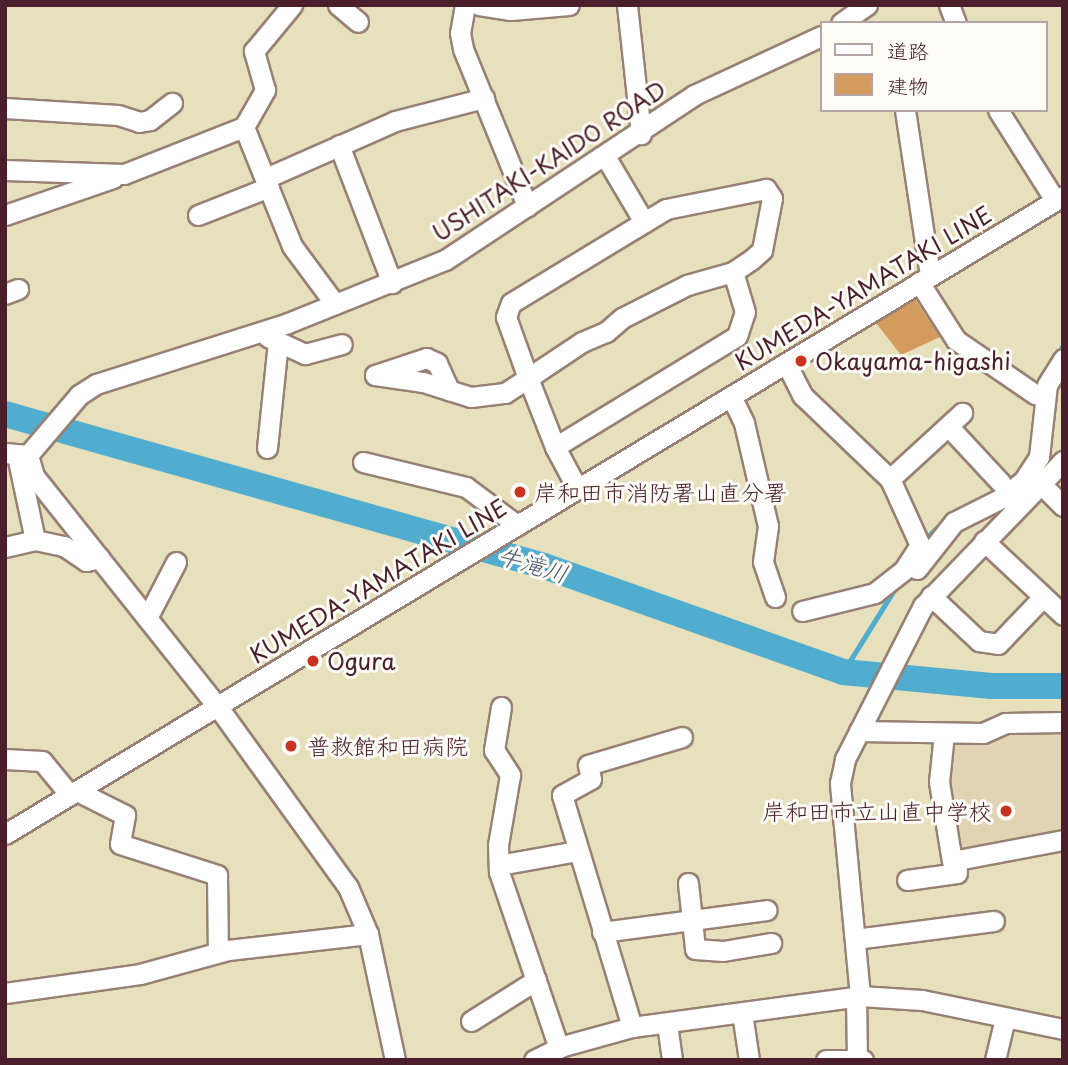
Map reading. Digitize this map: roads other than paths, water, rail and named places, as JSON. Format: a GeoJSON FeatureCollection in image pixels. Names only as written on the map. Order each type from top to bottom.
{"type":"FeatureCollection","features":[{"type":"Feature","properties":{"kind":"street"},"geometry":{"type":"LineString","coordinates":[[5,215],[124,174],[244,127],[265,90],[254,51],[292,5]]}},
{"type":"Feature","properties":{"kind":"street"},"geometry":{"type":"LineString","coordinates":[[338,5],[358,22]]}},
{"type":"Feature","properties":{"kind":"street"},"geometry":{"type":"LineString","coordinates":[[465,5],[460,33],[502,152],[527,206]]}},
{"type":"Feature","properties":{"kind":"street"},"geometry":{"type":"LineString","coordinates":[[479,5],[511,10],[569,5]]}},
{"type":"Feature","properties":{"kind":"street"},"geometry":{"type":"LineString","coordinates":[[627,5],[641,134]]}},
{"type":"Feature","properties":{"kind":"street"},"geometry":{"type":"LineString","coordinates":[[846,21],[866,12]]}},
{"type":"Feature","properties":{"kind":"street","name":"USHITAKI-KAIDO ROAD"},"geometry":{"type":"LineString","coordinates":[[20,452],[96,384],[259,332],[392,283],[445,260],[641,134],[655,119],[694,95],[820,36]]}},
{"type":"Feature","properties":{"kind":"street"},"geometry":{"type":"LineString","coordinates":[[198,215],[267,183],[338,145],[395,121],[484,98]]}},
{"type":"Feature","properties":{"kind":"street"},"geometry":{"type":"LineString","coordinates":[[5,108],[118,115],[139,122],[150,120],[172,103]]}},
{"type":"Feature","properties":{"kind":"street"},"geometry":{"type":"LineString","coordinates":[[905,112],[924,279],[956,340],[1035,394]]}},
{"type":"Feature","properties":{"kind":"street"},"geometry":{"type":"LineString","coordinates":[[999,112],[1059,198]]}},
{"type":"Feature","properties":{"kind":"street"},"geometry":{"type":"LineString","coordinates":[[244,127],[292,246],[335,304]]}},
{"type":"Feature","properties":{"kind":"street"},"geometry":{"type":"LineString","coordinates":[[338,145],[392,283]]}},
{"type":"Feature","properties":{"kind":"street"},"geometry":{"type":"LineString","coordinates":[[605,156],[644,222]]}},
{"type":"Feature","properties":{"kind":"street"},"geometry":{"type":"LineString","coordinates":[[5,170],[124,174]]}},
{"type":"Feature","properties":{"kind":"street"},"geometry":{"type":"LineString","coordinates":[[449,390],[486,399],[528,378],[622,318],[687,285],[733,272],[762,250],[772,198],[766,189],[666,209],[511,303],[506,317],[528,378],[555,447],[578,488]]}},
{"type":"Feature","properties":{"kind":"street","name":"KUMEDA-YAMATAKI LINE"},"geometry":{"type":"LineString","coordinates":[[5,834],[1059,198]]}},
{"type":"Feature","properties":{"kind":"street"},"geometry":{"type":"LineString","coordinates":[[555,447],[737,336],[745,312],[733,272]]}},
{"type":"Feature","properties":{"kind":"street"},"geometry":{"type":"LineString","coordinates":[[259,332],[305,354],[342,344]]}},
{"type":"Feature","properties":{"kind":"street"},"geometry":{"type":"LineString","coordinates":[[267,448],[278,342]]}},
{"type":"Feature","properties":{"kind":"street"},"geometry":{"type":"LineString","coordinates":[[802,611],[875,593],[908,573],[954,522],[1002,498],[1024,480],[1039,457],[1047,385],[1063,359]]}},
{"type":"Feature","properties":{"kind":"street"},"geometry":{"type":"LineString","coordinates":[[786,363],[802,395],[890,479],[920,545],[908,573]]}},
{"type":"Feature","properties":{"kind":"street"},"geometry":{"type":"LineString","coordinates":[[731,396],[744,422],[766,513],[768,526],[763,562],[775,597]]}},
{"type":"Feature","properties":{"kind":"street"},"geometry":{"type":"LineString","coordinates":[[890,479],[955,419],[1001,483]]}},
{"type":"Feature","properties":{"kind":"street"},"geometry":{"type":"LineString","coordinates":[[20,452],[35,540]]}},
{"type":"Feature","properties":{"kind":"street"},"geometry":{"type":"LineString","coordinates":[[20,452],[34,476],[218,707],[348,887],[368,934],[395,1060]]}},
{"type":"Feature","properties":{"kind":"street"},"geometry":{"type":"LineString","coordinates":[[825,1060],[860,1058],[855,939],[840,782],[845,759],[902,646],[932,594],[1063,461]]}},
{"type":"Feature","properties":{"kind":"street"},"geometry":{"type":"LineString","coordinates":[[363,463],[466,487],[514,527]]}},
{"type":"Feature","properties":{"kind":"street"},"geometry":{"type":"LineString","coordinates":[[1041,484],[1063,506]]}},
{"type":"Feature","properties":{"kind":"street"},"geometry":{"type":"LineString","coordinates":[[5,547],[35,540],[64,547],[86,561],[100,558]]}},
{"type":"Feature","properties":{"kind":"street"},"geometry":{"type":"LineString","coordinates":[[984,541],[1063,615]]}},
{"type":"Feature","properties":{"kind":"street"},"geometry":{"type":"LineString","coordinates":[[147,618],[176,562]]}},
{"type":"Feature","properties":{"kind":"street"},"geometry":{"type":"LineString","coordinates":[[908,573],[979,641],[998,645],[1042,598]]}},
{"type":"Feature","properties":{"kind":"street"},"geometry":{"type":"LineString","coordinates":[[501,706],[495,750],[510,775],[499,865],[503,890],[517,916],[536,980],[547,1055],[632,1027],[858,996],[922,1000],[1063,1029]]}},
{"type":"Feature","properties":{"kind":"street"},"geometry":{"type":"LineString","coordinates":[[859,731],[983,733],[1005,723],[1063,722]]}},
{"type":"Feature","properties":{"kind":"street"},"geometry":{"type":"LineString","coordinates":[[907,880],[957,873],[939,782],[944,733]]}},
{"type":"Feature","properties":{"kind":"street"},"geometry":{"type":"LineString","coordinates":[[632,1027],[562,795],[591,779],[588,765],[682,737]]}},
{"type":"Feature","properties":{"kind":"street"},"geometry":{"type":"LineString","coordinates":[[5,759],[42,761],[74,793],[124,815],[120,845],[217,876],[218,952]]}},
{"type":"Feature","properties":{"kind":"street"},"geometry":{"type":"LineString","coordinates":[[956,860],[1063,840]]}},
{"type":"Feature","properties":{"kind":"street"},"geometry":{"type":"LineString","coordinates":[[499,865],[577,851]]}},
{"type":"Feature","properties":{"kind":"street"},"geometry":{"type":"LineString","coordinates":[[688,883],[695,949],[723,951],[771,943]]}},
{"type":"Feature","properties":{"kind":"street"},"geometry":{"type":"LineString","coordinates":[[602,932],[767,910]]}},
{"type":"Feature","properties":{"kind":"street"},"geometry":{"type":"LineString","coordinates":[[855,939],[994,921]]}},
{"type":"Feature","properties":{"kind":"street"},"geometry":{"type":"LineString","coordinates":[[5,993],[139,974],[218,952],[368,934]]}},
{"type":"Feature","properties":{"kind":"street"},"geometry":{"type":"LineString","coordinates":[[471,1021],[536,980]]}},
{"type":"Feature","properties":{"kind":"street"},"geometry":{"type":"LineString","coordinates":[[742,1013],[749,1060]]}},
{"type":"Feature","properties":{"kind":"street"},"geometry":{"type":"LineString","coordinates":[[995,1060],[1005,1018]]}},
{"type":"Feature","properties":{"kind":"street"},"geometry":{"type":"LineString","coordinates":[[667,1024],[672,1060]]}},
{"type":"Feature","properties":{"kind":"waterway"},"geometry":{"type":"LineString","coordinates":[[1057,356],[1063,345]]}},
{"type":"Feature","properties":{"kind":"waterway","name":"牛滝川"},"geometry":{"type":"LineString","coordinates":[[5,414],[544,566],[843,672],[991,686],[1063,686]]}},
{"type":"Feature","properties":{"kind":"waterway"},"geometry":{"type":"LineString","coordinates":[[925,539],[947,518]]}},
{"type":"Feature","properties":{"kind":"waterway"},"geometry":{"type":"LineString","coordinates":[[843,672],[896,587]]}},
{"type":"Feature","properties":{"kind":"place","name":"Okayama-higashi"},"geometry":{"type":"Point","coordinates":[801,361]}},
{"type":"Feature","properties":{"kind":"place","name":"岸和田市消防署山直分署"},"geometry":{"type":"Point","coordinates":[520,492]}},
{"type":"Feature","properties":{"kind":"place","name":"Ogura"},"geometry":{"type":"Point","coordinates":[313,661]}},
{"type":"Feature","properties":{"kind":"place","name":"普救館和田病院"},"geometry":{"type":"Point","coordinates":[291,746]}},
{"type":"Feature","properties":{"kind":"place","name":"岸和田市立山直中学校"},"geometry":{"type":"Point","coordinates":[1006,811]}}]}
